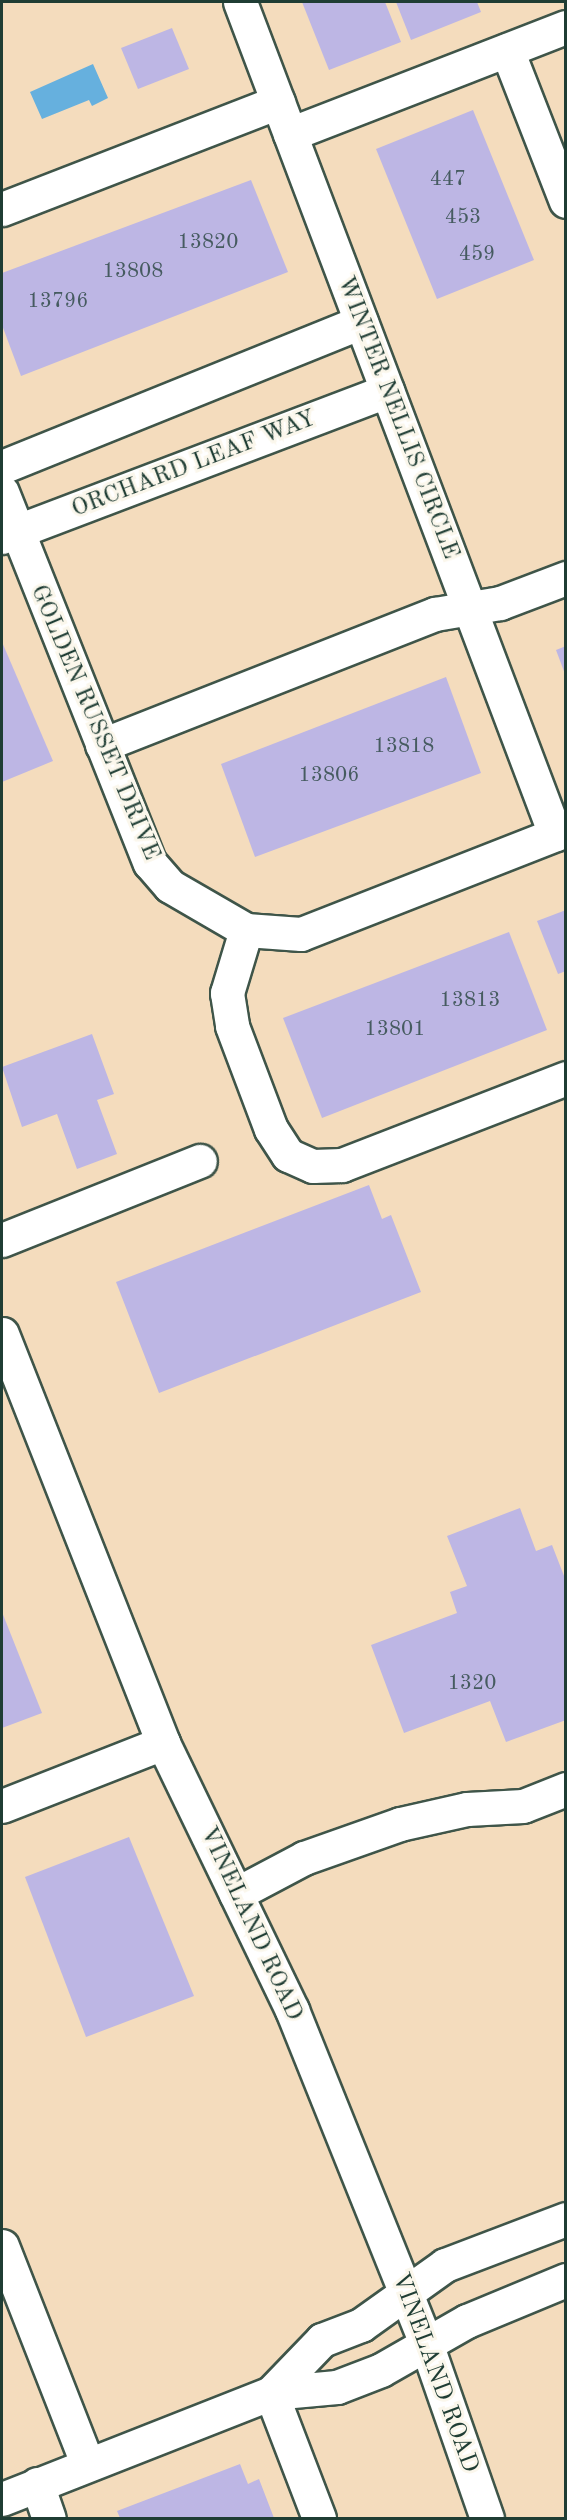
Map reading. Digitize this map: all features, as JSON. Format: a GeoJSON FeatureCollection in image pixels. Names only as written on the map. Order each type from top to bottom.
{"type":"FeatureCollection","features":[{"type":"Feature","properties":{"kind":"street","name":"WINTER NELLIS CIRCLE"},"geometry":{"type":"LineString","coordinates":[[240,2],[469,608],[560,832]]}},
{"type":"Feature","properties":{"kind":"street"},"geometry":{"type":"LineString","coordinates":[[290,134],[566,27]]}},
{"type":"Feature","properties":{"kind":"street"},"geometry":{"type":"LineString","coordinates":[[507,50],[566,201]]}},
{"type":"Feature","properties":{"kind":"street"},"geometry":{"type":"LineString","coordinates":[[2,209],[278,102]]}},
{"type":"Feature","properties":{"kind":"street"},"geometry":{"type":"LineString","coordinates":[[2,467],[361,322]]}},
{"type":"Feature","properties":{"kind":"street","name":"ORCHARD LEAF WAY"},"geometry":{"type":"LineString","coordinates":[[9,535],[387,391]]}},
{"type":"Feature","properties":{"kind":"street","name":"GOLDEN RUSSET DRIVE"},"geometry":{"type":"LineString","coordinates":[[2,492],[9,535],[102,745],[150,864],[170,886],[246,930],[301,933],[560,832]]}},
{"type":"Feature","properties":{"kind":"street"},"geometry":{"type":"LineString","coordinates":[[102,745],[435,615],[500,603],[566,578]]}},
{"type":"Feature","properties":{"kind":"street"},"geometry":{"type":"LineString","coordinates":[[246,930],[227,993],[232,1026],[271,1129],[288,1155],[313,1166],[342,1165],[566,1078]]}},
{"type":"Feature","properties":{"kind":"street"},"geometry":{"type":"LineString","coordinates":[[2,1240],[200,1161]]}},
{"type":"Feature","properties":{"kind":"street","name":"VINELAND ROAD"},"geometry":{"type":"LineString","coordinates":[[2,1334],[163,1743],[292,2010],[427,2346],[487,2518]]}},
{"type":"Feature","properties":{"kind":"street"},"geometry":{"type":"LineString","coordinates":[[2,1806],[163,1743]]}},
{"type":"Feature","properties":{"kind":"street"},"geometry":{"type":"LineString","coordinates":[[236,1893],[304,1858],[400,1824],[467,1809],[523,1806],[566,1789]]}},
{"type":"Feature","properties":{"kind":"street"},"geometry":{"type":"LineString","coordinates":[[271,2393],[322,2340],[361,2325],[445,2265],[566,2219]]}},
{"type":"Feature","properties":{"kind":"street"},"geometry":{"type":"LineString","coordinates":[[2,2246],[87,2463]]}},
{"type":"Feature","properties":{"kind":"street"},"geometry":{"type":"LineString","coordinates":[[2,2499],[87,2463],[271,2393],[337,2387],[427,2346],[466,2321],[566,2280]]}},
{"type":"Feature","properties":{"kind":"street"},"geometry":{"type":"LineString","coordinates":[[271,2393],[319,2518]]}},
{"type":"Feature","properties":{"kind":"street"},"geometry":{"type":"LineString","coordinates":[[37,2484],[49,2518]]}},
{"type":"Feature","properties":{"kind":"water"},"geometry":{"type":"Polygon","coordinates":[[[93,64],[108,98],[92,106],[89,100],[42,119],[30,92],[93,64]]]}},
{"type":"Feature","properties":{"kind":"building"},"geometry":{"type":"Polygon","coordinates":[[[302,2],[385,2],[401,42],[329,70],[302,2]]]}},
{"type":"Feature","properties":{"kind":"building"},"geometry":{"type":"Polygon","coordinates":[[[396,2],[477,2],[481,12],[411,40],[396,2]]]}},
{"type":"Feature","properties":{"kind":"building"},"geometry":{"type":"Polygon","coordinates":[[[172,28],[189,69],[138,89],[121,48],[172,28]]]}},
{"type":"Feature","properties":{"kind":"building"},"geometry":{"type":"Polygon","coordinates":[[[473,110],[534,260],[437,299],[376,149],[473,110]]]}},
{"type":"Feature","properties":{"kind":"building"},"geometry":{"type":"Polygon","coordinates":[[[251,180],[288,272],[21,376],[2,325],[2,273],[251,180]]]}},
{"type":"Feature","properties":{"kind":"building"},"geometry":{"type":"Polygon","coordinates":[[[2,642],[53,761],[2,782],[2,642]]]}},
{"type":"Feature","properties":{"kind":"building"},"geometry":{"type":"Polygon","coordinates":[[[566,646],[566,674],[565,674],[556,650],[566,646]]]}},
{"type":"Feature","properties":{"kind":"building"},"geometry":{"type":"Polygon","coordinates":[[[446,677],[481,773],[255,857],[221,764],[446,677]]]}},
{"type":"Feature","properties":{"kind":"building"},"geometry":{"type":"Polygon","coordinates":[[[566,910],[566,971],[558,974],[537,921],[566,910]]]}},
{"type":"Feature","properties":{"kind":"building"},"geometry":{"type":"Polygon","coordinates":[[[509,932],[547,1030],[322,1118],[283,1018],[509,932]]]}},
{"type":"Feature","properties":{"kind":"building"},"geometry":{"type":"Polygon","coordinates":[[[92,1034],[114,1094],[97,1100],[117,1154],[77,1169],[57,1114],[22,1127],[2,1067],[92,1034]]]}},
{"type":"Feature","properties":{"kind":"building"},"geometry":{"type":"Polygon","coordinates":[[[369,1185],[382,1219],[391,1215],[421,1292],[159,1393],[116,1282],[369,1185]]]}},
{"type":"Feature","properties":{"kind":"building"},"geometry":{"type":"Polygon","coordinates":[[[520,1508],[536,1551],[552,1545],[566,1581],[566,1720],[506,1742],[490,1701],[404,1733],[371,1645],[457,1613],[450,1592],[467,1586],[447,1536],[520,1508]]]}},
{"type":"Feature","properties":{"kind":"building"},"geometry":{"type":"Polygon","coordinates":[[[2,1612],[42,1713],[2,1728],[2,1612]]]}},
{"type":"Feature","properties":{"kind":"building"},"geometry":{"type":"Polygon","coordinates":[[[129,1837],[194,1996],[86,2037],[25,1877],[129,1837]]]}},
{"type":"Feature","properties":{"kind":"building"},"geometry":{"type":"Polygon","coordinates":[[[240,2464],[248,2484],[259,2479],[274,2518],[120,2518],[117,2511],[240,2464]]]}}]}
